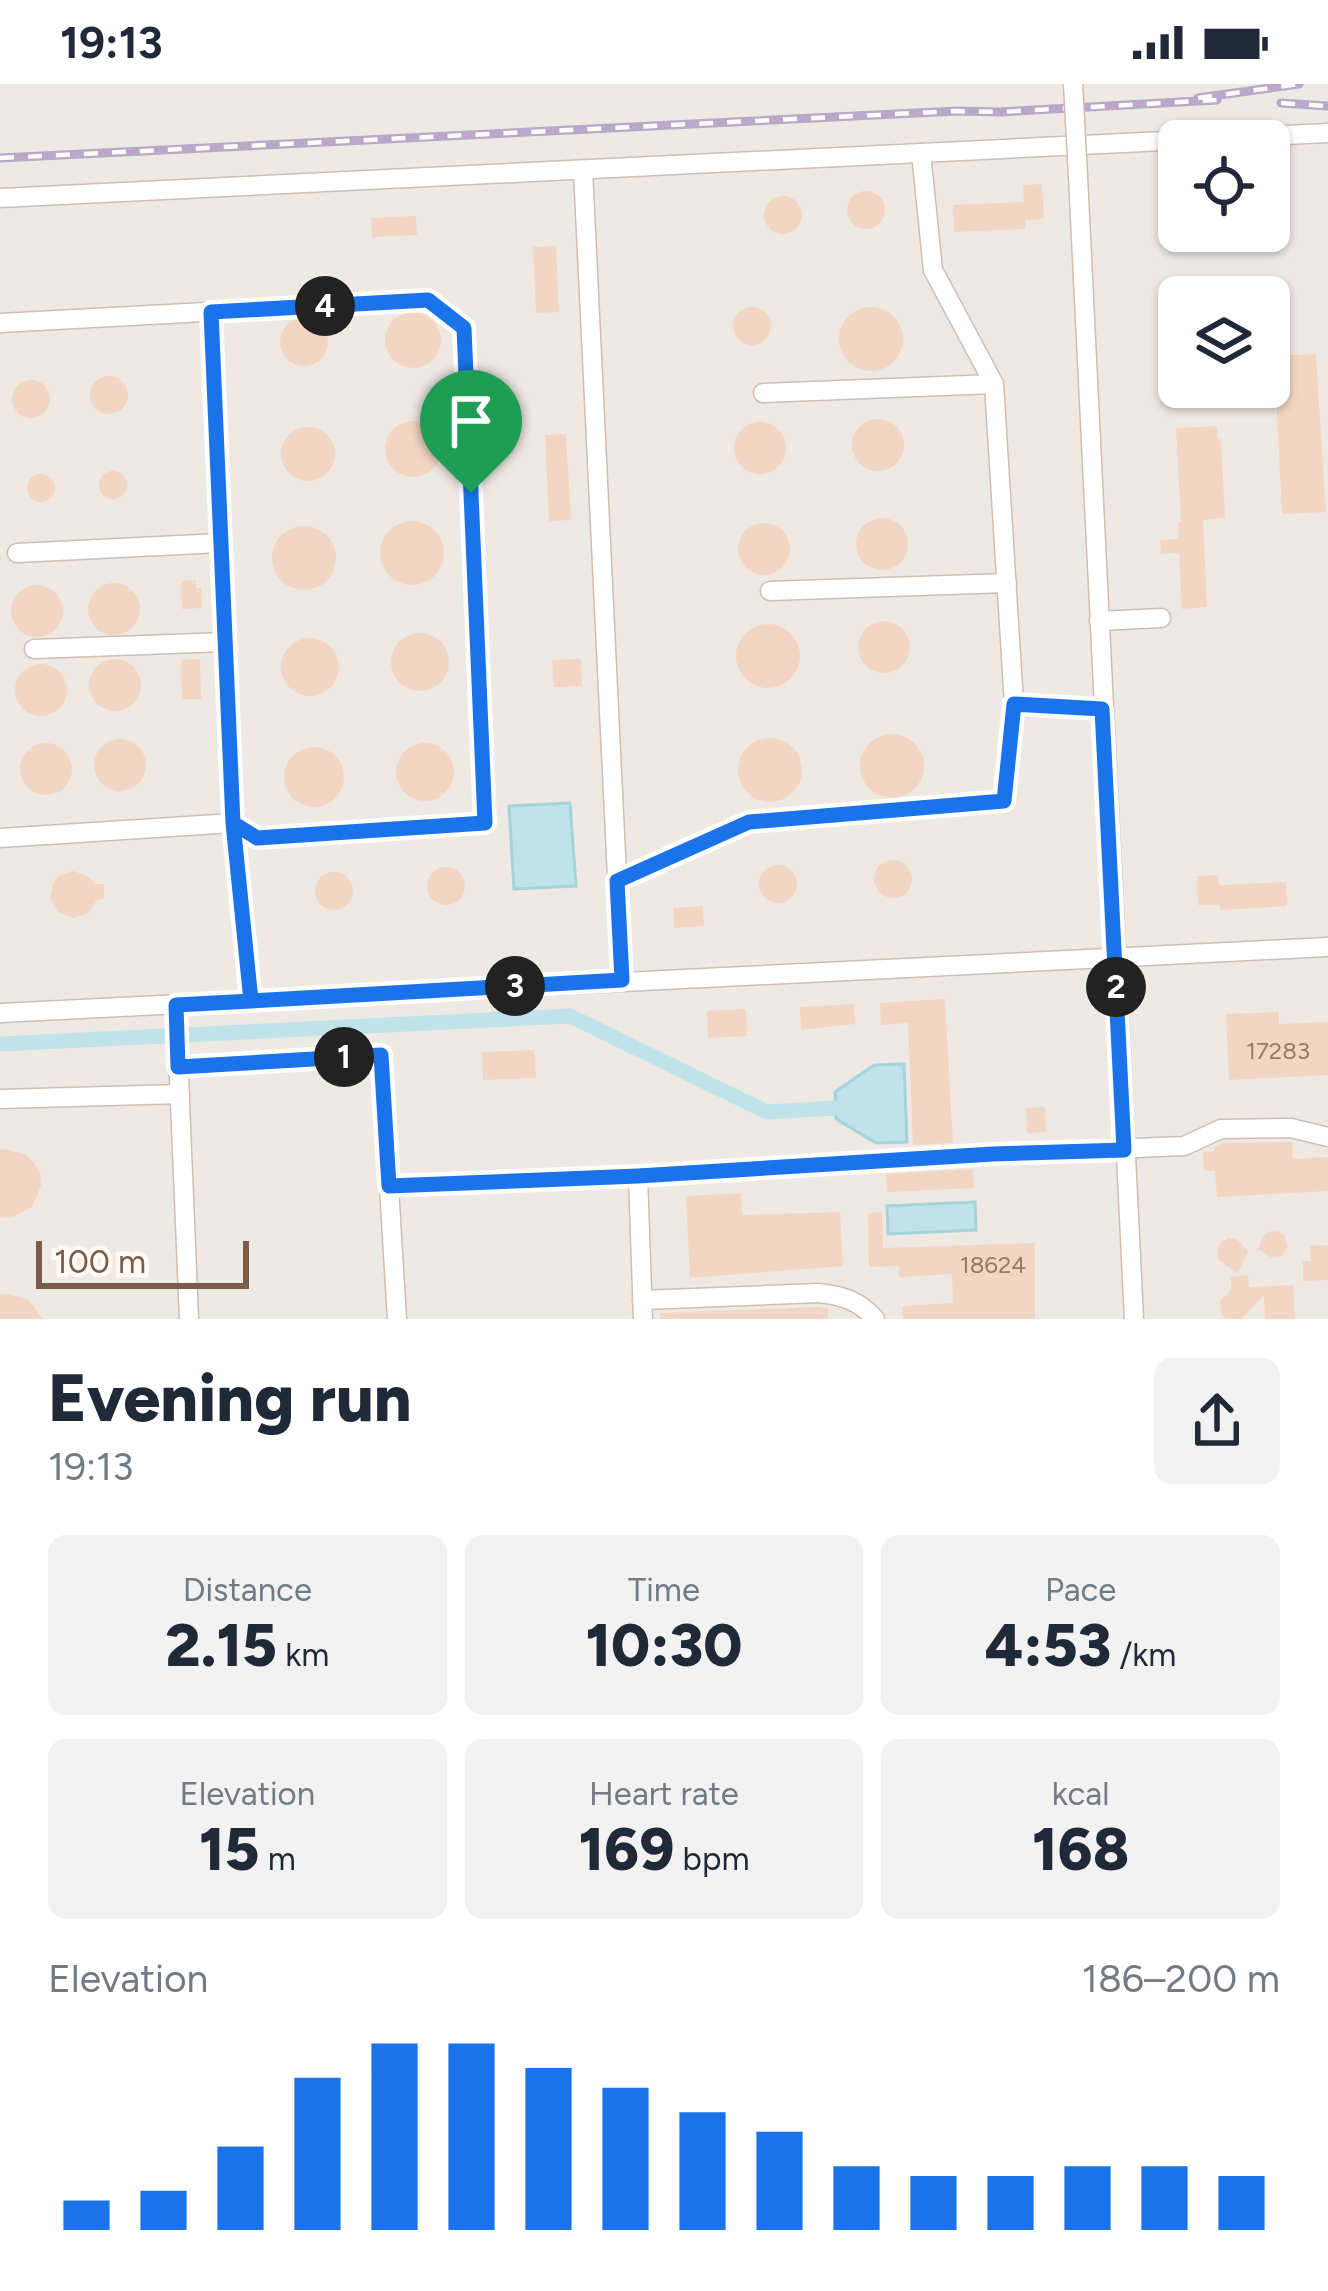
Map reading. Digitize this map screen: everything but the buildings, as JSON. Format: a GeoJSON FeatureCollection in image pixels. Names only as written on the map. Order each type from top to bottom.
{"type":"FeatureCollection","features":[{"type":"Feature","properties":{"kind":"lane"},"geometry":{"type":"LineString","coordinates":[[1073,84],[1133,1319]]}},
{"type":"Feature","properties":{"kind":"lane"},"geometry":{"type":"LineString","coordinates":[[0,199],[1328,133]]}},
{"type":"Feature","properties":{"kind":"lane"},"geometry":{"type":"LineString","coordinates":[[617,881],[749,822],[1004,801],[1014,704],[994,384],[933,270],[921,153]]}},
{"type":"Feature","properties":{"kind":"lane"},"geometry":{"type":"LineString","coordinates":[[583,170],[622,980]]}},
{"type":"Feature","properties":{"kind":"lane"},"geometry":{"type":"LineString","coordinates":[[0,323],[428,300],[464,328],[485,823],[257,838],[233,823],[0,838]]}},
{"type":"Feature","properties":{"kind":"lane"},"geometry":{"type":"LineString","coordinates":[[211,312],[233,823],[251,1001]]}},
{"type":"Feature","properties":{"kind":"lane"},"geometry":{"type":"LineString","coordinates":[[763,393],[994,384]]}},
{"type":"Feature","properties":{"kind":"lane"},"geometry":{"type":"LineString","coordinates":[[17,553],[220,543]]}},
{"type":"Feature","properties":{"kind":"lane"},"geometry":{"type":"LineString","coordinates":[[770,591],[1007,583]]}},
{"type":"Feature","properties":{"kind":"lane"},"geometry":{"type":"LineString","coordinates":[[1099,621],[1162,618]]}},
{"type":"Feature","properties":{"kind":"lane"},"geometry":{"type":"LineString","coordinates":[[34,649],[225,642]]}},
{"type":"Feature","properties":{"kind":"lane"},"geometry":{"type":"LineString","coordinates":[[1014,704],[1102,709]]}},
{"type":"Feature","properties":{"kind":"lane"},"geometry":{"type":"LineString","coordinates":[[0,1013],[1328,947]]}},
{"type":"Feature","properties":{"kind":"lane"},"geometry":{"type":"LineString","coordinates":[[176,1005],[190,1319]]}},
{"type":"Feature","properties":{"kind":"lane"},"geometry":{"type":"LineString","coordinates":[[178,1067],[381,1055],[397,1319]]}},
{"type":"Feature","properties":{"kind":"lane"},"geometry":{"type":"LineString","coordinates":[[0,1099],[180,1094]]}},
{"type":"Feature","properties":{"kind":"lane"},"geometry":{"type":"LineString","coordinates":[[389,1186],[1184,1146],[1220,1129],[1291,1128],[1328,1137]]}},
{"type":"Feature","properties":{"kind":"lane"},"geometry":{"type":"LineString","coordinates":[[638,1176],[643,1310],[818,1293],[863,1306],[875,1319]]}},
{"type":"Feature","properties":{"kind":"shaded area"},"geometry":{"type":"Polygon","coordinates":[[[0,84],[1328,84],[1328,1319],[0,1319],[0,84]]]}},
{"type":"Feature","properties":{"kind":"water"},"geometry":{"type":"Polygon","coordinates":[[[570,803],[576,886],[514,889],[509,806],[570,803]]]}},
{"type":"Feature","properties":{"kind":"water"},"geometry":{"type":"Polygon","coordinates":[[[904,1064],[907,1142],[876,1143],[836,1119],[835,1092],[874,1065],[904,1064]]]}},
{"type":"Feature","properties":{"kind":"water"},"geometry":{"type":"Polygon","coordinates":[[[975,1202],[976,1230],[888,1234],[887,1206],[975,1202]]]}},
{"type":"Feature","properties":{"kind":"waterway"},"geometry":{"type":"LineString","coordinates":[[0,1044],[570,1016],[767,1112],[836,1108]]}},
{"type":"Feature","properties":{"kind":"railway"},"geometry":{"type":"LineString","coordinates":[[1198,98],[1299,84]]}},
{"type":"Feature","properties":{"kind":"railway"},"geometry":{"type":"LineString","coordinates":[[0,158],[1217,100]]}},
{"type":"Feature","properties":{"kind":"railway"},"geometry":{"type":"LineString","coordinates":[[1281,103],[1328,106]]}},
{"type":"Feature","properties":{"kind":"route"},"geometry":{"type":"LineString","coordinates":[[471,493],[464,328],[428,300],[211,312],[233,823],[251,1001],[622,980],[617,881],[749,822],[1004,801],[1014,704],[1102,709],[1124,1150],[389,1186],[381,1055],[178,1067],[176,1005],[251,1001],[233,823],[257,838],[485,823],[471,493]]}}]}
